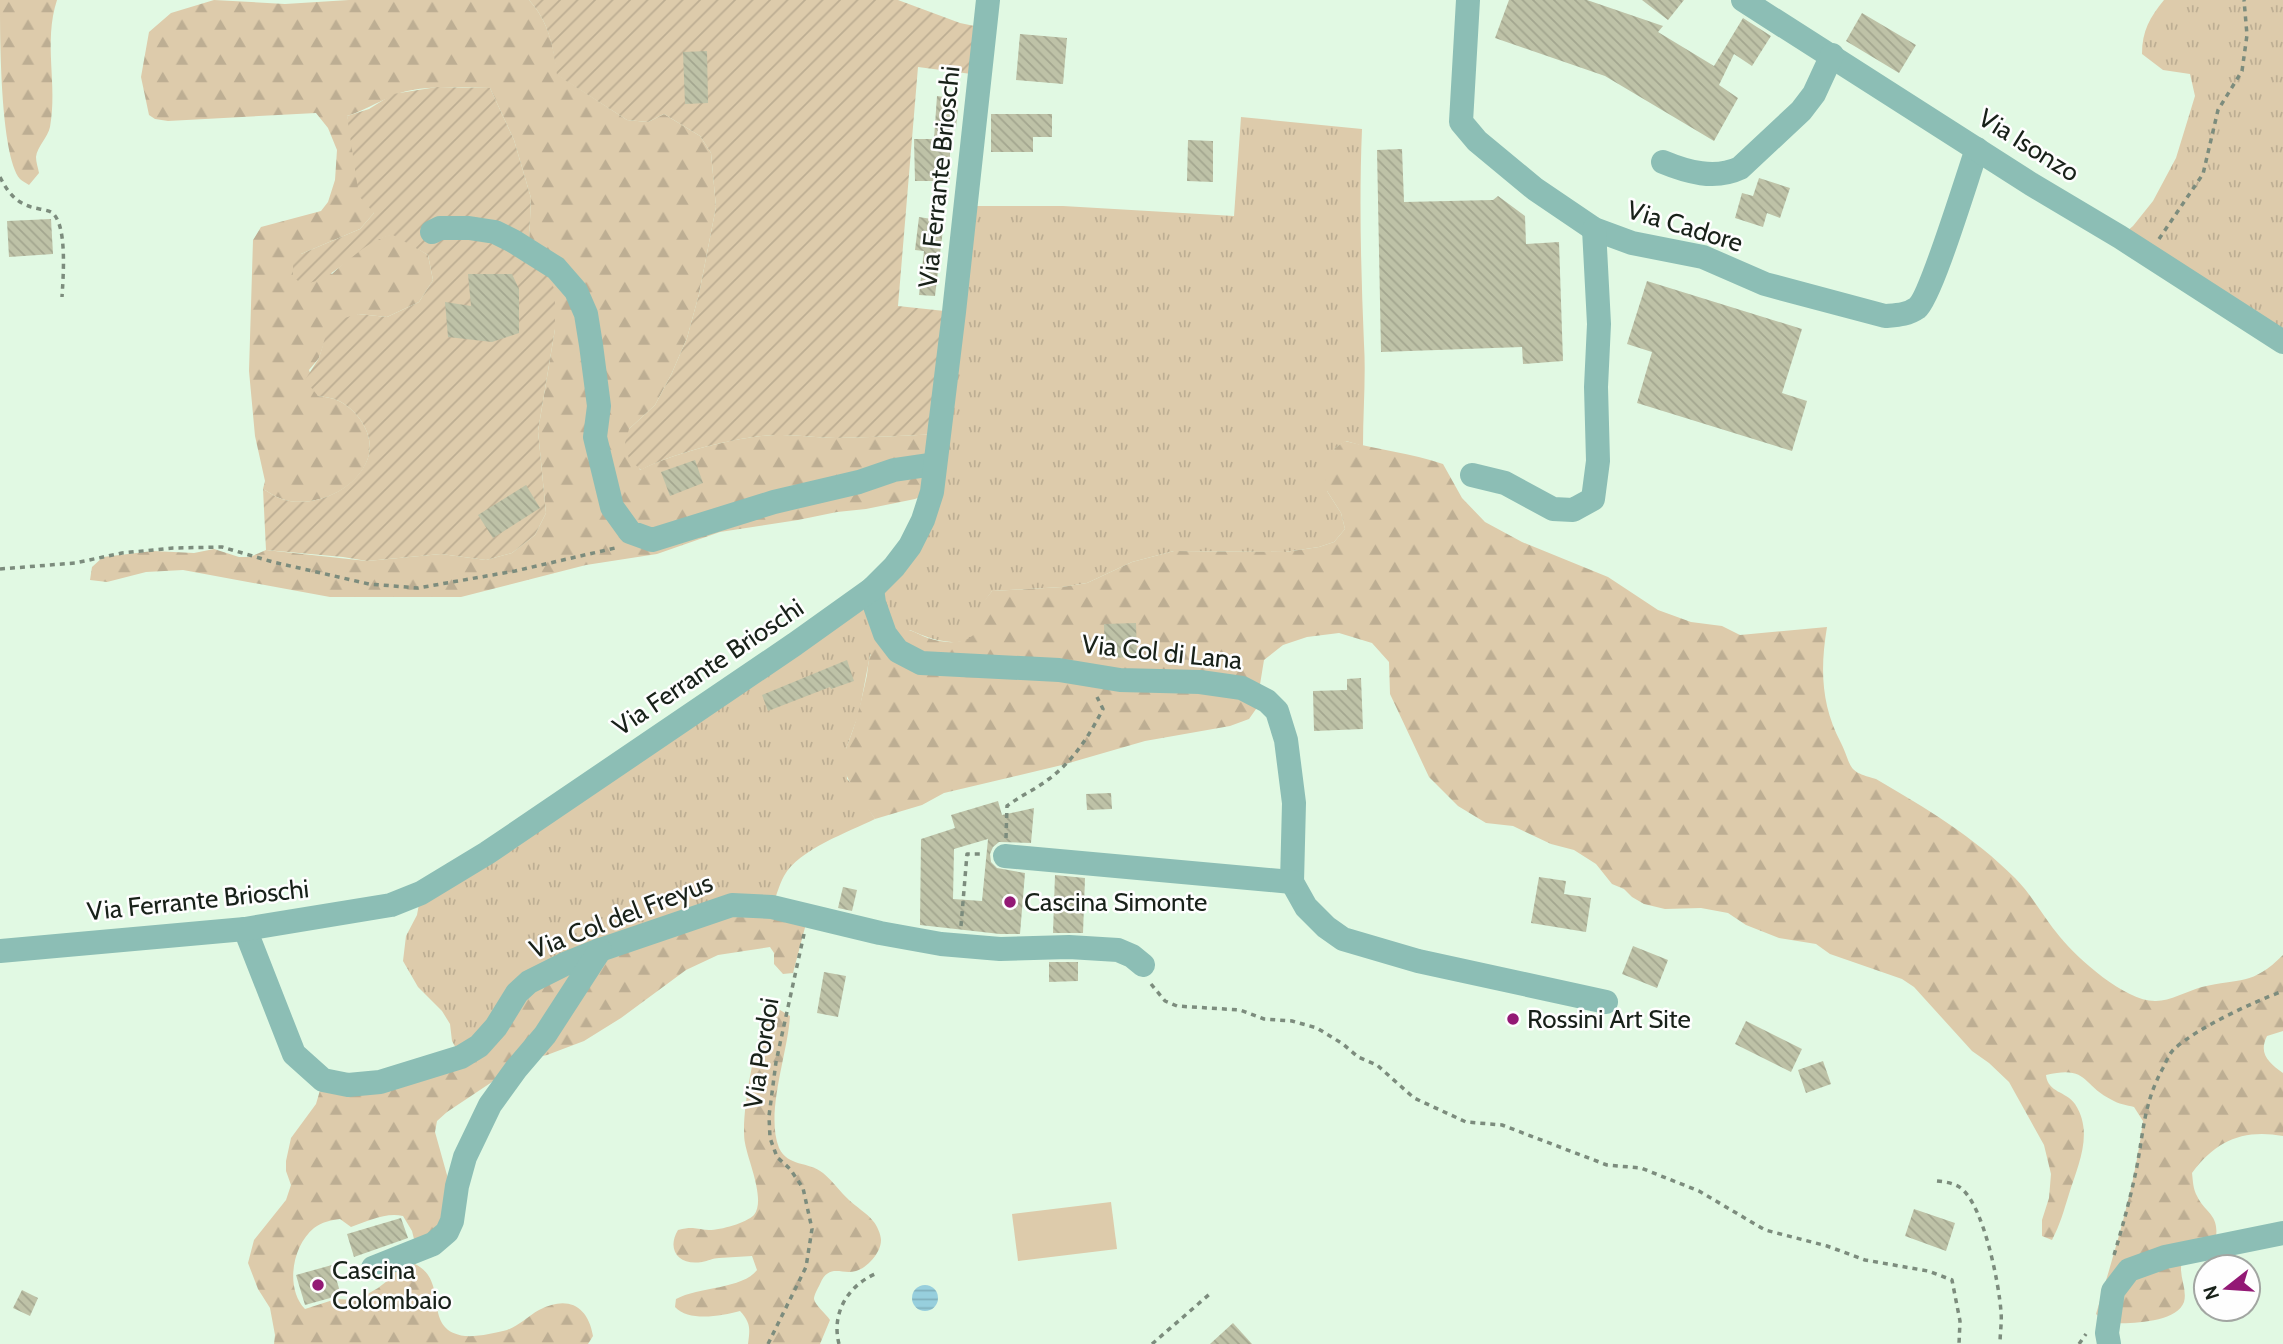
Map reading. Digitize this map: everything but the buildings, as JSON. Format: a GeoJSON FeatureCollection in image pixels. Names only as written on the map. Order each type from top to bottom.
{"type":"FeatureCollection","features":[{"type":"Feature","properties":{"kind":"street","name":"Via Ferrante Brioschi"},"geometry":{"type":"LineString","coordinates":[[0,951],[245,929],[391,905],[421,893],[487,853],[872,589],[894,567],[910,545],[923,520],[932,492],[988,0]]}},
{"type":"Feature","properties":{"kind":"street","name":"Via Cadore"},"geometry":{"type":"LineString","coordinates":[[1468,0],[1461,122],[1477,141],[1535,189],[1594,229],[1632,243],[1703,257],[1765,284],[1885,316],[1903,315],[1919,307],[1933,280],[1977,149]]}},
{"type":"Feature","properties":{"kind":"street","name":"Via Isonzo"},"geometry":{"type":"LineString","coordinates":[[1743,0],[2283,342]]}},
{"type":"Feature","properties":{"kind":"street"},"geometry":{"type":"LineString","coordinates":[[1663,162],[1684,171],[1707,174],[1729,173],[1740,168],[1801,111],[1814,94],[1832,55]]}},
{"type":"Feature","properties":{"kind":"street"},"geometry":{"type":"LineString","coordinates":[[432,232],[440,228],[460,228],[495,232],[513,240],[556,268],[576,290],[586,314],[599,406],[595,437],[612,507],[630,532],[652,540],[774,502],[859,482],[894,470],[935,464]]}},
{"type":"Feature","properties":{"kind":"street"},"geometry":{"type":"LineString","coordinates":[[1472,475],[1505,483],[1553,509],[1573,510],[1593,499],[1598,461],[1596,387],[1599,324],[1594,229]]}},
{"type":"Feature","properties":{"kind":"street","name":"Via Col di Lana"},"geometry":{"type":"LineString","coordinates":[[872,589],[885,634],[898,651],[921,663],[1059,670],[1120,680],[1200,682],[1242,688],[1267,701],[1277,711],[1286,740],[1294,803],[1292,882]]}},
{"type":"Feature","properties":{"kind":"street"},"geometry":{"type":"LineString","coordinates":[[1005,856],[1292,882],[1306,907],[1343,939],[1545,996],[1606,1002]]}},
{"type":"Feature","properties":{"kind":"street","name":"Via Col del Freyus"},"geometry":{"type":"LineString","coordinates":[[245,929],[294,1054],[323,1080],[348,1085],[380,1082],[461,1057],[479,1046],[496,1027],[517,993],[529,982],[600,950],[732,905],[772,907],[880,933],[960,946],[1118,950],[1143,965]]}},
{"type":"Feature","properties":{"kind":"street"},"geometry":{"type":"LineString","coordinates":[[373,1268],[433,1244],[447,1232],[452,1221],[465,1157],[490,1105],[545,1035],[600,950]]}},
{"type":"Feature","properties":{"kind":"street"},"geometry":{"type":"LineString","coordinates":[[2109,1344],[2107,1333],[2113,1291],[2129,1269],[2165,1257],[2283,1233]]}},
{"type":"Feature","properties":{"kind":"path"},"geometry":{"type":"LineString","coordinates":[[2149,256],[2170,219],[2203,174],[2218,110],[2242,71],[2247,35],[2244,0]]}},
{"type":"Feature","properties":{"kind":"path"},"geometry":{"type":"LineString","coordinates":[[0,177],[20,205],[52,212],[61,223],[64,271],[62,297]]}},
{"type":"Feature","properties":{"kind":"path"},"geometry":{"type":"LineString","coordinates":[[0,569],[75,563],[135,551],[222,547],[369,584],[418,588],[514,571],[652,540]]}},
{"type":"Feature","properties":{"kind":"path"},"geometry":{"type":"LineString","coordinates":[[960,946],[967,853],[1005,856],[1007,806],[1048,779],[1070,760],[1087,739],[1103,709],[1091,691]]}},
{"type":"Feature","properties":{"kind":"path","name":"Via Pordoi"},"geometry":{"type":"LineString","coordinates":[[768,1344],[806,1267],[812,1230],[803,1188],[790,1169],[777,1157],[773,1148],[769,1115],[776,1062],[808,916]]}},
{"type":"Feature","properties":{"kind":"path"},"geometry":{"type":"LineString","coordinates":[[1143,965],[1155,991],[1165,1001],[1177,1006],[1240,1010],[1264,1019],[1292,1021],[1317,1028],[1358,1056],[1377,1065],[1414,1098],[1466,1122],[1502,1125],[1607,1165],[1641,1168],[1699,1191],[1765,1230],[1827,1246],[1865,1260],[1928,1271],[1952,1280],[1960,1321],[1959,1344]]}},
{"type":"Feature","properties":{"kind":"path"},"geometry":{"type":"LineString","coordinates":[[2113,1257],[2137,1163],[2149,1096],[2172,1051],[2195,1034],[2283,991]]}},
{"type":"Feature","properties":{"kind":"path"},"geometry":{"type":"LineString","coordinates":[[1937,1181],[1951,1182],[1963,1190],[1974,1205],[1985,1232],[2001,1312],[2000,1344]]}},
{"type":"Feature","properties":{"kind":"path"},"geometry":{"type":"LineString","coordinates":[[839,1344],[837,1320],[842,1303],[854,1286],[876,1273]]}},
{"type":"Feature","properties":{"kind":"path"},"geometry":{"type":"LineString","coordinates":[[1152,1344],[1212,1292]]}},
{"type":"Feature","properties":{"kind":"green space"},"geometry":{"type":"Polygon","coordinates":[[[0,0],[57,0],[51,32],[50,127],[37,153],[39,173],[29,185],[20,179],[13,166],[8,146],[2,93],[0,0]]]}},
{"type":"Feature","properties":{"kind":"green space"},"geometry":{"type":"Polygon","coordinates":[[[214,0],[285,4],[349,0],[529,0],[546,26],[558,75],[627,120],[648,122],[664,114],[700,136],[711,153],[716,207],[699,294],[687,338],[655,405],[629,429],[640,470],[690,451],[749,438],[782,435],[836,438],[939,434],[932,492],[915,499],[866,509],[720,532],[657,554],[586,565],[461,597],[330,597],[183,570],[146,572],[107,582],[90,580],[92,567],[103,557],[153,551],[194,553],[214,549],[239,557],[250,557],[266,550],[367,561],[441,554],[486,560],[512,553],[535,535],[546,513],[538,431],[555,329],[529,241],[531,198],[514,140],[490,88],[440,87],[403,92],[347,116],[374,213],[360,229],[301,254],[332,274],[368,244],[394,234],[428,255],[433,280],[419,302],[387,317],[358,314],[324,343],[319,358],[309,370],[318,396],[334,399],[345,405],[352,410],[366,430],[369,454],[357,477],[335,493],[308,501],[282,499],[263,489],[265,481],[255,436],[249,371],[253,240],[261,227],[321,211],[328,202],[335,180],[337,150],[328,128],[316,113],[168,121],[149,115],[141,77],[149,32],[171,13],[214,0]]]}},
{"type":"Feature","properties":{"kind":"green space"},"geometry":{"type":"Polygon","coordinates":[[[529,0],[898,0],[960,23],[984,28],[979,75],[918,67],[898,306],[954,312],[939,434],[836,438],[789,435],[749,438],[690,451],[641,470],[629,459],[625,443],[629,429],[655,405],[671,375],[687,338],[699,294],[716,207],[711,153],[700,136],[664,114],[648,122],[627,120],[557,75],[549,35],[536,8],[529,0]]]}},
{"type":"Feature","properties":{"kind":"green space"},"geometry":{"type":"Polygon","coordinates":[[[2164,0],[2283,0],[2283,342],[2120,237],[2133,226],[2153,201],[2176,158],[2195,96],[2190,74],[2163,70],[2142,54],[2143,38],[2148,25],[2164,0]]]}},
{"type":"Feature","properties":{"kind":"green space"},"geometry":{"type":"Polygon","coordinates":[[[437,87],[490,88],[514,140],[531,198],[529,241],[555,290],[555,329],[538,431],[546,513],[535,535],[512,553],[486,560],[441,554],[367,561],[266,550],[263,489],[279,498],[295,502],[321,499],[357,477],[369,454],[366,430],[352,410],[332,398],[318,396],[305,380],[319,358],[328,328],[334,321],[358,314],[387,317],[419,302],[433,280],[428,255],[393,235],[369,245],[327,276],[302,284],[293,277],[293,263],[301,254],[360,229],[374,213],[359,196],[347,116],[369,109],[393,94],[437,87]]]}},
{"type":"Feature","properties":{"kind":"green space"},"geometry":{"type":"Polygon","coordinates":[[[1241,117],[1362,129],[1361,236],[1365,369],[1363,446],[1346,441],[1335,448],[1327,491],[1341,513],[1345,529],[1334,542],[1319,547],[1285,552],[1174,551],[1132,562],[1087,583],[992,591],[982,605],[982,621],[978,632],[970,639],[959,642],[934,639],[910,630],[870,655],[859,713],[846,749],[847,779],[875,819],[825,842],[791,866],[784,876],[772,907],[461,1057],[452,1041],[450,1024],[442,1011],[418,987],[403,961],[406,936],[417,915],[421,893],[795,644],[910,546],[966,206],[1063,206],[1234,216],[1241,117]]]}},
{"type":"Feature","properties":{"kind":"green space"},"geometry":{"type":"Polygon","coordinates":[[[1345,441],[1443,464],[1462,498],[1485,522],[1522,542],[1608,577],[1658,610],[1691,622],[1722,626],[1740,635],[1827,627],[1823,658],[1826,701],[1834,729],[1855,771],[1876,779],[1913,801],[1983,849],[2021,885],[2054,930],[2078,956],[2104,978],[2131,995],[2156,1001],[2173,998],[2202,987],[2254,976],[2283,955],[2283,1031],[2267,1036],[2264,1053],[2269,1062],[2283,1073],[2283,1136],[2256,1134],[2232,1140],[2211,1152],[2192,1173],[2193,1185],[2200,1202],[2215,1223],[2216,1237],[2183,1253],[2181,1269],[2185,1298],[2180,1309],[2164,1318],[2132,1323],[2109,1322],[2096,1314],[2135,1171],[2143,1121],[2134,1107],[2112,1100],[2078,1075],[2046,1075],[2047,1081],[2054,1089],[2075,1104],[2081,1115],[2084,1138],[2080,1160],[2057,1229],[2052,1240],[2042,1236],[2042,1220],[2049,1198],[2051,1174],[2044,1145],[2009,1082],[1972,1051],[1914,987],[1902,979],[1830,954],[1816,944],[1779,938],[1746,925],[1728,913],[1701,908],[1665,909],[1644,904],[1624,889],[1612,884],[1596,864],[1574,850],[1551,844],[1513,826],[1486,823],[1458,806],[1429,777],[1390,694],[1389,662],[1372,643],[1339,633],[1307,637],[1283,645],[1264,660],[1256,709],[1249,719],[1230,726],[1145,741],[1062,765],[944,793],[922,805],[875,819],[852,785],[845,771],[844,761],[860,707],[870,656],[885,635],[895,630],[906,630],[939,641],[968,639],[979,627],[981,605],[992,591],[1087,583],[1132,562],[1174,551],[1285,552],[1334,542],[1345,529],[1341,513],[1327,491],[1325,478],[1335,448],[1345,441]]]}},
{"type":"Feature","properties":{"kind":"green space"},"geometry":{"type":"Polygon","coordinates":[[[808,916],[793,973],[783,974],[774,964],[774,953],[770,947],[718,955],[686,970],[621,1018],[584,1041],[547,1055],[516,1062],[492,1082],[447,1112],[437,1121],[435,1132],[452,1193],[443,1234],[414,1239],[403,1216],[397,1215],[377,1218],[351,1227],[337,1219],[314,1228],[300,1245],[296,1256],[293,1279],[299,1300],[305,1309],[336,1299],[357,1300],[378,1288],[391,1278],[395,1271],[415,1264],[426,1272],[432,1282],[439,1315],[443,1325],[451,1332],[470,1336],[507,1330],[535,1312],[559,1303],[567,1303],[581,1310],[586,1317],[593,1336],[588,1344],[274,1344],[270,1308],[258,1289],[248,1263],[254,1240],[286,1200],[291,1185],[286,1161],[291,1138],[316,1104],[323,1080],[461,1057],[517,993],[692,918],[808,916]]]}},
{"type":"Feature","properties":{"kind":"green space"},"geometry":{"type":"Polygon","coordinates":[[[780,1010],[790,1016],[776,1101],[775,1134],[779,1148],[793,1161],[817,1169],[827,1176],[871,1218],[881,1238],[876,1255],[865,1267],[851,1272],[831,1272],[824,1278],[814,1299],[830,1320],[820,1344],[748,1344],[749,1326],[740,1311],[697,1316],[688,1315],[675,1307],[676,1299],[742,1281],[757,1270],[752,1256],[717,1258],[694,1263],[687,1261],[677,1255],[673,1244],[678,1230],[726,1227],[754,1215],[758,1200],[757,1190],[744,1132],[747,1098],[762,1027],[769,1013],[780,1010]]]}},
{"type":"Feature","properties":{"kind":"green space"},"geometry":{"type":"Polygon","coordinates":[[[1111,1202],[1117,1249],[1018,1261],[1012,1214],[1111,1202]]]}},
{"type":"Feature","properties":{"kind":"water"},"geometry":{"type":"Polygon","coordinates":[[[925,1285],[934,1289],[938,1298],[934,1307],[925,1311],[916,1307],[912,1298],[916,1289],[925,1285]]]}},
{"type":"Feature","properties":{"kind":"place","name":"Cascina Simonte"},"geometry":{"type":"Point","coordinates":[1010,902]}},
{"type":"Feature","properties":{"kind":"place","name":"Rossini Art Site"},"geometry":{"type":"Point","coordinates":[1513,1019]}},
{"type":"Feature","properties":{"kind":"place","name":"Cascina Colombaio"},"geometry":{"type":"Point","coordinates":[318,1285]}}]}
